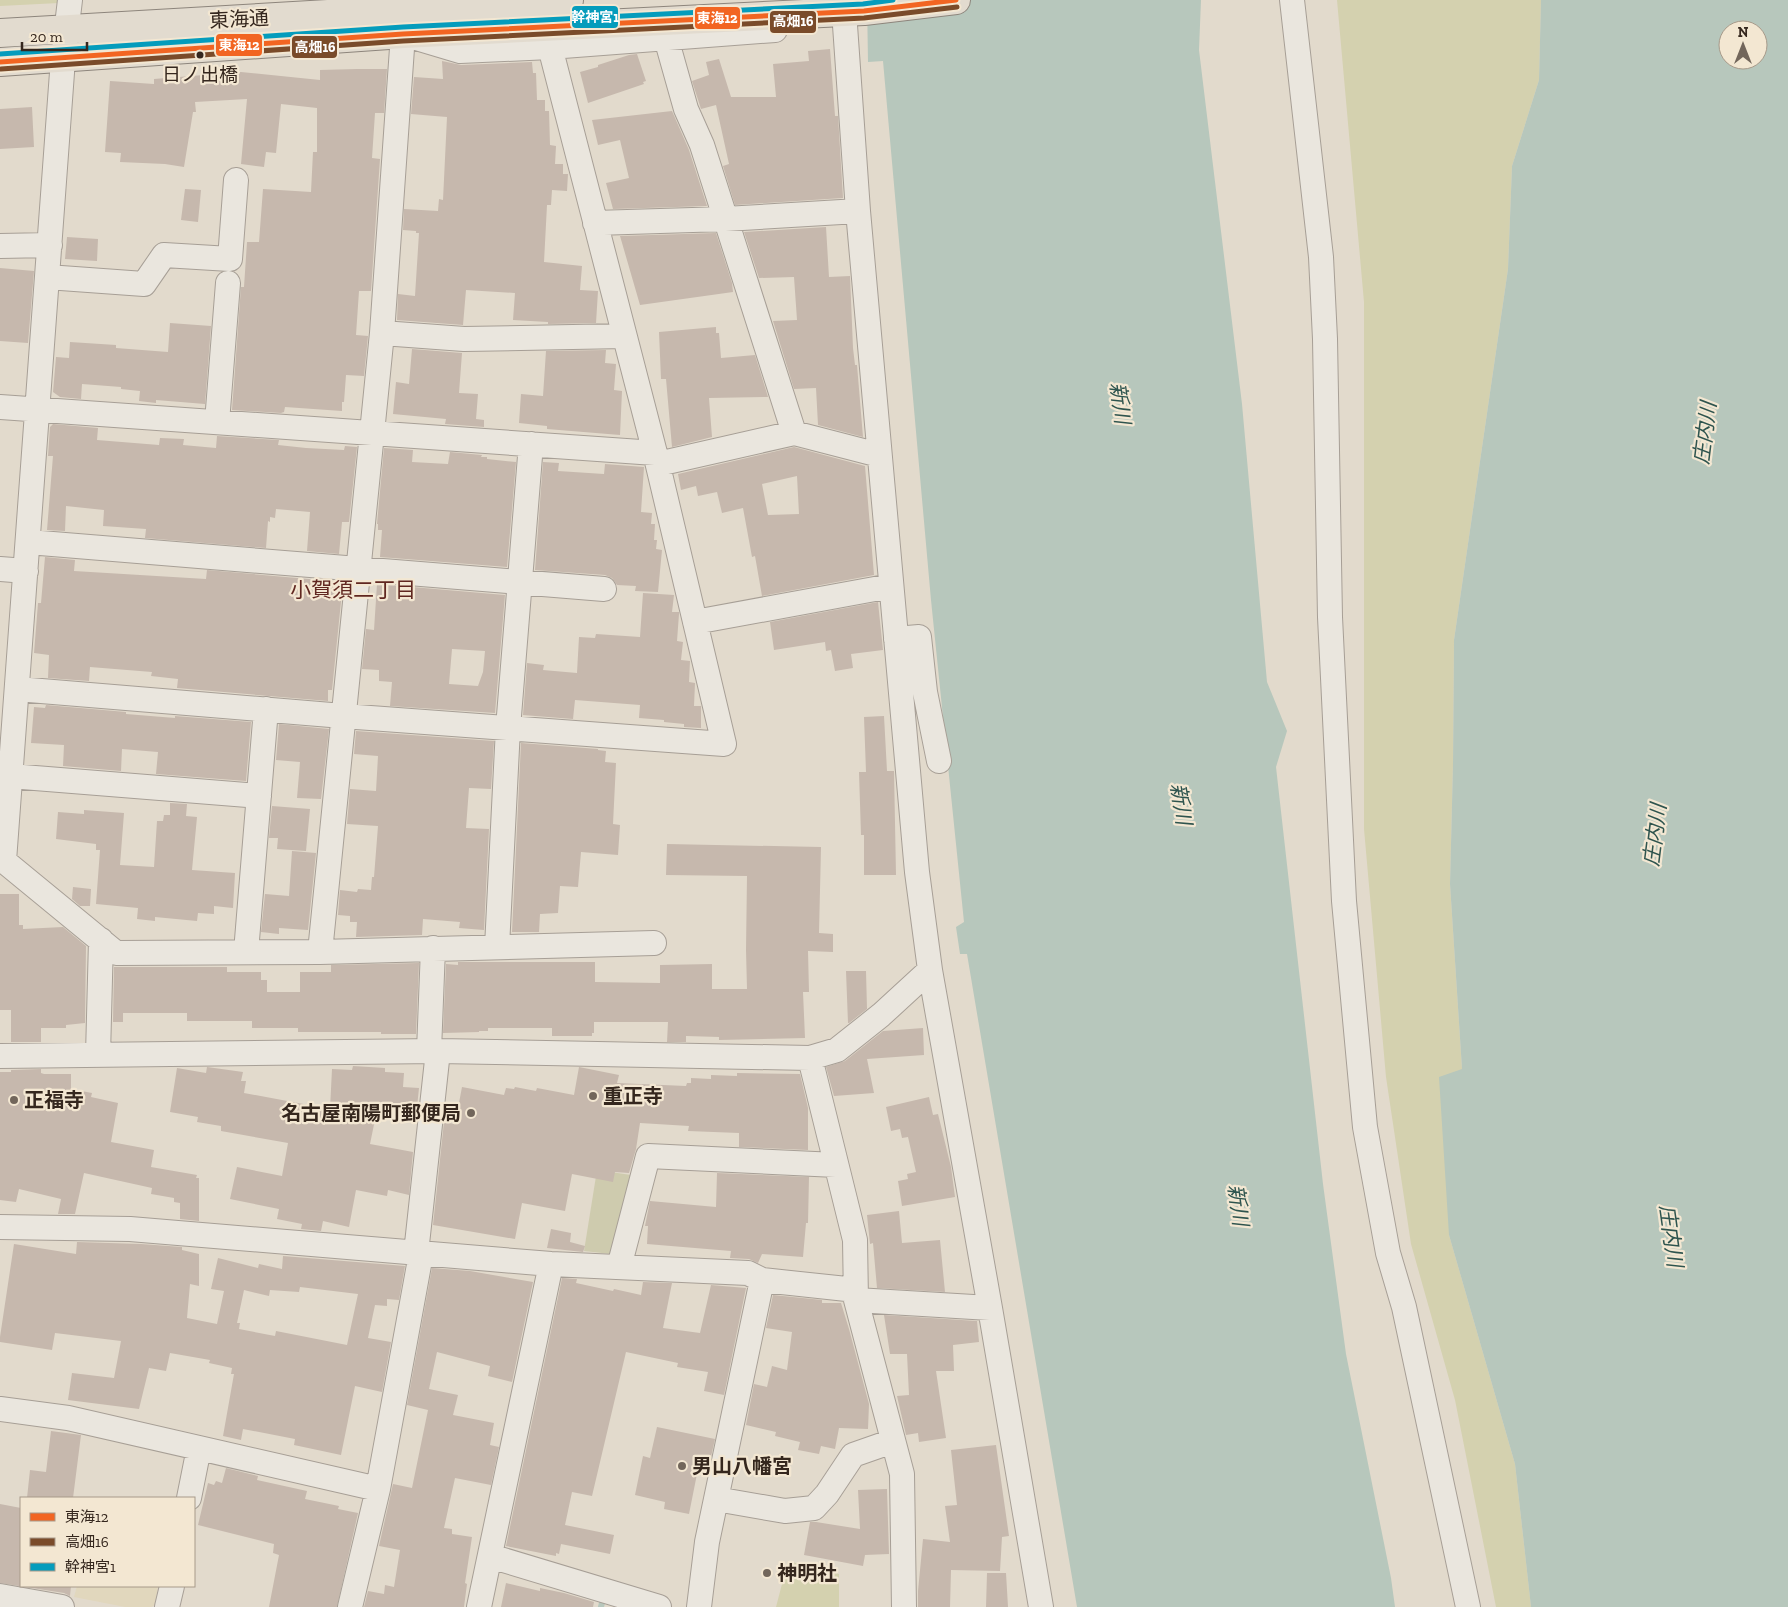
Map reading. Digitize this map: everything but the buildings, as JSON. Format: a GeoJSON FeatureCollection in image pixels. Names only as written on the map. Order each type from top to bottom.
{"type":"FeatureCollection","features":[{"type":"Feature","properties":{"kind":"main road","name":"東海通"},"geometry":{"type":"LineString","coordinates":[[0,33],[68,29],[321,7],[569,0]]}},
{"type":"Feature","properties":{"kind":"main road","name":"東海通"},"geometry":{"type":"LineString","coordinates":[[0,62],[403,34],[956,0]]}},
{"type":"Feature","properties":{"kind":"street"},"geometry":{"type":"LineString","coordinates":[[70,0],[47,277],[17,689],[7,722],[10,776],[2,861],[116,953],[320,952],[654,943]]}},
{"type":"Feature","properties":{"kind":"street"},"geometry":{"type":"LineString","coordinates":[[321,7],[370,0]]}},
{"type":"Feature","properties":{"kind":"street"},"geometry":{"type":"LineString","coordinates":[[1292,0],[1321,257],[1325,339],[1330,617],[1342,871],[1365,1127],[1388,1253],[1404,1307],[1468,1607]]}},
{"type":"Feature","properties":{"kind":"street"},"geometry":{"type":"LineString","coordinates":[[851,7],[858,211],[917,872],[930,970],[990,1308],[1040,1607]]}},
{"type":"Feature","properties":{"kind":"street"},"geometry":{"type":"LineString","coordinates":[[320,952],[382,334],[403,34],[460,51],[775,30],[775,26]]}},
{"type":"Feature","properties":{"kind":"street"},"geometry":{"type":"LineString","coordinates":[[666,38],[686,108],[702,145],[794,433]]}},
{"type":"Feature","properties":{"kind":"street"},"geometry":{"type":"LineString","coordinates":[[17,689],[343,716],[724,744],[656,459],[550,46]]}},
{"type":"Feature","properties":{"kind":"street"},"geometry":{"type":"LineString","coordinates":[[47,277],[144,284],[164,254],[230,259],[236,180]]}},
{"type":"Feature","properties":{"kind":"street"},"geometry":{"type":"LineString","coordinates":[[595,223],[725,219],[858,211]]}},
{"type":"Feature","properties":{"kind":"street"},"geometry":{"type":"LineString","coordinates":[[0,246],[50,245]]}},
{"type":"Feature","properties":{"kind":"street"},"geometry":{"type":"LineString","coordinates":[[217,422],[228,283]]}},
{"type":"Feature","properties":{"kind":"street"},"geometry":{"type":"LineString","coordinates":[[382,334],[464,339],[624,336]]}},
{"type":"Feature","properties":{"kind":"street"},"geometry":{"type":"LineString","coordinates":[[0,407],[531,444],[656,459],[794,433],[879,455]]}},
{"type":"Feature","properties":{"kind":"street"},"geometry":{"type":"LineString","coordinates":[[497,946],[508,728],[531,444]]}},
{"type":"Feature","properties":{"kind":"street"},"geometry":{"type":"LineString","coordinates":[[28,542],[604,589]]}},
{"type":"Feature","properties":{"kind":"street"},"geometry":{"type":"LineString","coordinates":[[0,569],[26,571]]}},
{"type":"Feature","properties":{"kind":"street"},"geometry":{"type":"LineString","coordinates":[[695,622],[891,586]]}},
{"type":"Feature","properties":{"kind":"street"},"geometry":{"type":"LineString","coordinates":[[896,639],[919,637],[925,692],[939,760]]}},
{"type":"Feature","properties":{"kind":"street"},"geometry":{"type":"LineString","coordinates":[[246,952],[266,709]]}},
{"type":"Feature","properties":{"kind":"street"},"geometry":{"type":"LineString","coordinates":[[10,776],[259,796]]}},
{"type":"Feature","properties":{"kind":"street"},"geometry":{"type":"LineString","coordinates":[[98,1055],[101,940]]}},
{"type":"Feature","properties":{"kind":"street"},"geometry":{"type":"LineString","coordinates":[[350,1607],[378,1489],[418,1253],[434,1051],[433,948]]}},
{"type":"Feature","properties":{"kind":"street"},"geometry":{"type":"LineString","coordinates":[[0,1056],[434,1051],[810,1058],[837,1050],[881,1015],[930,970]]}},
{"type":"Feature","properties":{"kind":"street"},"geometry":{"type":"LineString","coordinates":[[810,1058],[855,1240],[856,1295],[902,1474],[904,1607]]}},
{"type":"Feature","properties":{"kind":"street"},"geometry":{"type":"LineString","coordinates":[[619,1267],[648,1156],[836,1165]]}},
{"type":"Feature","properties":{"kind":"street"},"geometry":{"type":"LineString","coordinates":[[0,1227],[130,1229],[551,1264],[748,1273],[762,1280],[856,1295],[990,1308]]}},
{"type":"Feature","properties":{"kind":"street"},"geometry":{"type":"LineString","coordinates":[[479,1607],[551,1264]]}},
{"type":"Feature","properties":{"kind":"street"},"geometry":{"type":"LineString","coordinates":[[699,1607],[707,1542],[762,1280]]}},
{"type":"Feature","properties":{"kind":"street"},"geometry":{"type":"LineString","coordinates":[[0,1409],[68,1418],[378,1489]]}},
{"type":"Feature","properties":{"kind":"street"},"geometry":{"type":"LineString","coordinates":[[716,1499],[786,1510],[814,1508],[827,1494],[853,1455],[893,1441]]}},
{"type":"Feature","properties":{"kind":"street"},"geometry":{"type":"LineString","coordinates":[[189,1497],[199,1448]]}},
{"type":"Feature","properties":{"kind":"street"},"geometry":{"type":"LineString","coordinates":[[490,1556],[659,1607]]}},
{"type":"Feature","properties":{"kind":"street"},"geometry":{"type":"LineString","coordinates":[[167,1607],[172,1587]]}},
{"type":"Feature","properties":{"kind":"street"},"geometry":{"type":"LineString","coordinates":[[0,1596],[62,1607]]}},
{"type":"Feature","properties":{"kind":"shaded area"},"geometry":{"type":"Polygon","coordinates":[[[0,0],[59,0],[59,3],[0,6],[0,0]]]}},
{"type":"Feature","properties":{"kind":"shaded area"},"geometry":{"type":"Polygon","coordinates":[[[1337,0],[1541,0],[1539,80],[1512,166],[1508,269],[1454,640],[1450,884],[1462,1069],[1449,1235],[1515,1464],[1531,1607],[1496,1607],[1455,1400],[1411,1244],[1386,1077],[1364,829],[1364,302],[1337,0]]]}},
{"type":"Feature","properties":{"kind":"shaded area"},"geometry":{"type":"Polygon","coordinates":[[[597,1170],[631,1175],[611,1254],[584,1251],[597,1170]]]}},
{"type":"Feature","properties":{"kind":"shaded area"},"geometry":{"type":"Polygon","coordinates":[[[788,1561],[839,1574],[839,1607],[776,1607],[788,1561]]]}},
{"type":"Feature","properties":{"kind":"shaded area"},"geometry":{"type":"Polygon","coordinates":[[[77,1587],[158,1587],[155,1605],[151,1607],[125,1607],[74,1597],[77,1587]]]}},
{"type":"Feature","properties":{"kind":"water","name":"新川"},"geometry":{"type":"Polygon","coordinates":[[[867,0],[1201,0],[1199,50],[1242,404],[1267,682],[1287,731],[1276,767],[1323,1184],[1346,1354],[1391,1578],[1395,1607],[1077,1607],[967,954],[960,954],[956,927],[964,922],[931,600],[883,61],[868,62],[867,0]]]}},
{"type":"Feature","properties":{"kind":"water","name":"庄内川"},"geometry":{"type":"Polygon","coordinates":[[[1541,0],[1788,0],[1788,1607],[1531,1607],[1515,1464],[1449,1235],[1439,1077],[1462,1069],[1450,884],[1454,640],[1508,269],[1512,166],[1539,80],[1541,0]]]}},
{"type":"Feature","properties":{"kind":"waterway"},"geometry":{"type":"LineString","coordinates":[[601,1607],[602,1603]]}},
{"type":"Feature","properties":{"kind":"transit line","name":"幹神宮1"},"geometry":{"type":"LineString","coordinates":[[0,54],[403,27],[863,4],[893,0]]}},
{"type":"Feature","properties":{"kind":"transit line","name":"東海12"},"geometry":{"type":"LineString","coordinates":[[0,62],[403,34],[864,11],[956,0]]}},
{"type":"Feature","properties":{"kind":"transit line","name":"高畑16"},"geometry":{"type":"LineString","coordinates":[[1,69],[403,41],[864,18],[957,7]]}},
{"type":"Feature","properties":{"kind":"place","name":"日ノ出橋"},"geometry":{"type":"Point","coordinates":[200,55]}},
{"type":"Feature","properties":{"kind":"place","name":"重正寺"},"geometry":{"type":"Point","coordinates":[593,1096]}},
{"type":"Feature","properties":{"kind":"place","name":"正福寺"},"geometry":{"type":"Point","coordinates":[14,1100]}},
{"type":"Feature","properties":{"kind":"place","name":"名古屋南陽町郵便局"},"geometry":{"type":"Point","coordinates":[471,1113]}},
{"type":"Feature","properties":{"kind":"place","name":"男山八幡宮"},"geometry":{"type":"Point","coordinates":[682,1466]}},
{"type":"Feature","properties":{"kind":"place","name":"神明社"},"geometry":{"type":"Point","coordinates":[767,1573]}},
{"type":"Feature","properties":{"kind":"district","name":"小賀須二丁目"},"geometry":{"type":"Point","coordinates":[353,590]}}]}
